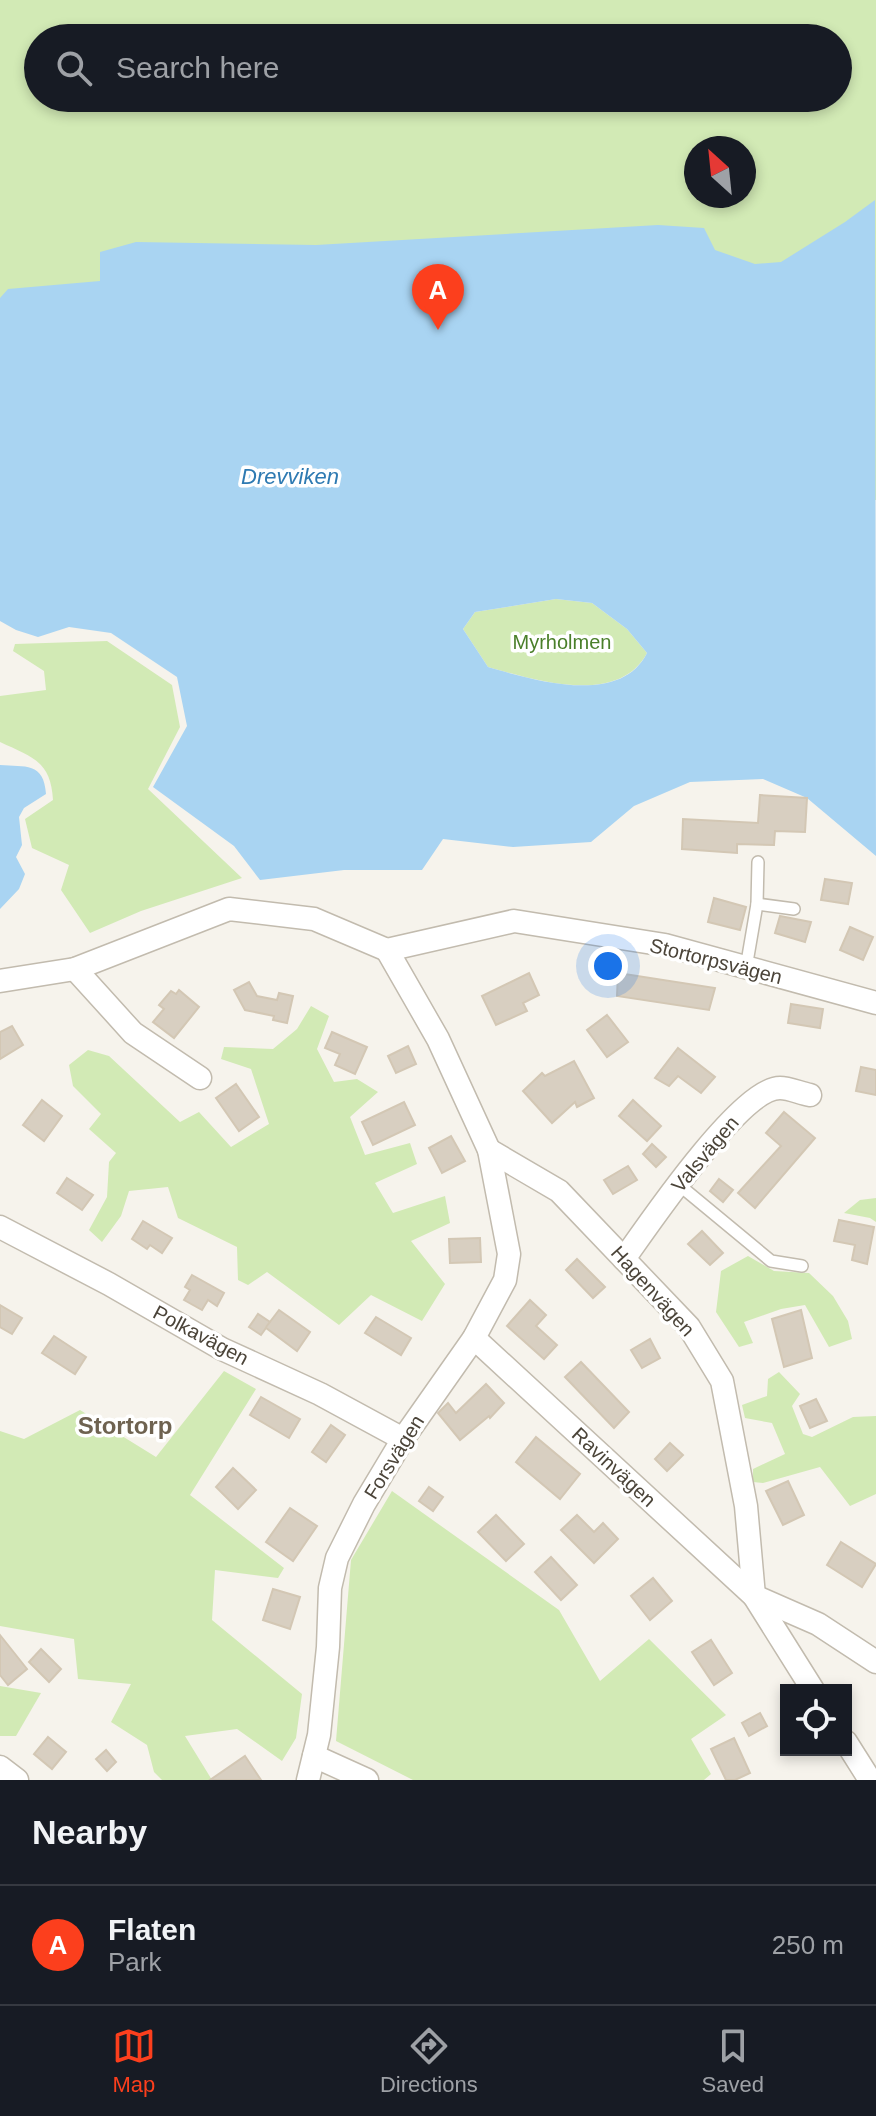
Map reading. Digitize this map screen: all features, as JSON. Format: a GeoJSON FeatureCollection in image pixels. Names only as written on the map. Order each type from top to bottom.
{"type":"FeatureCollection","features":[{"type":"Feature","properties":{"kind":"street"},"geometry":{"type":"LineString","coordinates":[[0,981],[75,969],[229,909],[314,919],[387,950],[438,1039],[489,1150]]}},
{"type":"Feature","properties":{"kind":"street","name":"Stortorpsvägen"},"geometry":{"type":"LineString","coordinates":[[387,950],[514,921],[665,945],[876,1003]]}},
{"type":"Feature","properties":{"kind":"street"},"geometry":{"type":"LineString","coordinates":[[75,969],[133,1033],[200,1078]]}},
{"type":"Feature","properties":{"kind":"street","name":"Valsvägen"},"geometry":{"type":"LineString","coordinates":[[624,1259],[678,1184],[754,1097],[778,1088],[810,1095]]}},
{"type":"Feature","properties":{"kind":"street","name":"Hagenvägen"},"geometry":{"type":"LineString","coordinates":[[489,1150],[559,1191],[689,1327],[722,1381],[746,1506],[754,1596],[809,1684]]}},
{"type":"Feature","properties":{"kind":"street","name":"Forsvägen"},"geometry":{"type":"LineString","coordinates":[[308,1780],[319,1735],[330,1588],[337,1558],[364,1504],[403,1439],[474,1338],[505,1280],[509,1254],[489,1150]]}},
{"type":"Feature","properties":{"kind":"street","name":"Polkavägen"},"geometry":{"type":"LineString","coordinates":[[0,1227],[109,1284],[222,1349],[320,1394],[403,1439]]}},
{"type":"Feature","properties":{"kind":"street","name":"Ravinvägen"},"geometry":{"type":"LineString","coordinates":[[474,1338],[754,1596]]}},
{"type":"Feature","properties":{"kind":"street"},"geometry":{"type":"LineString","coordinates":[[754,1596],[818,1624],[876,1662]]}},
{"type":"Feature","properties":{"kind":"street"},"geometry":{"type":"LineString","coordinates":[[852,1752],[870,1780]]}},
{"type":"Feature","properties":{"kind":"street"},"geometry":{"type":"LineString","coordinates":[[314,1756],[367,1780]]}},
{"type":"Feature","properties":{"kind":"street"},"geometry":{"type":"LineString","coordinates":[[0,1767],[17,1780]]}},
{"type":"Feature","properties":{"kind":"lane"},"geometry":{"type":"LineString","coordinates":[[746,968],[757,904],[758,862]]}},
{"type":"Feature","properties":{"kind":"lane"},"geometry":{"type":"LineString","coordinates":[[757,904],[794,909]]}},
{"type":"Feature","properties":{"kind":"lane"},"geometry":{"type":"LineString","coordinates":[[678,1184],[771,1261],[802,1266]]}},
{"type":"Feature","properties":{"kind":"green space"},"geometry":{"type":"Polygon","coordinates":[[[0,0],[876,0],[876,500],[0,465],[0,0]]]}},
{"type":"Feature","properties":{"kind":"green space","name":"Myrholmen"},"geometry":{"type":"Polygon","coordinates":[[[556,599],[592,603],[627,629],[647,653],[634,670],[617,680],[596,685],[551,683],[488,667],[463,629],[475,612],[556,599]]]}},
{"type":"Feature","properties":{"kind":"green space"},"geometry":{"type":"Polygon","coordinates":[[[107,641],[172,685],[180,727],[148,789],[242,878],[141,911],[90,933],[61,890],[69,865],[32,848],[25,819],[53,800],[51,787],[44,768],[38,762],[0,742],[0,696],[46,690],[44,671],[13,651],[15,644],[107,641]]]}},
{"type":"Feature","properties":{"kind":"green space"},"geometry":{"type":"Polygon","coordinates":[[[311,1006],[329,1016],[317,1049],[334,1082],[357,1079],[378,1092],[350,1117],[365,1155],[410,1143],[417,1164],[375,1183],[393,1213],[445,1196],[450,1223],[411,1241],[445,1284],[422,1321],[371,1295],[339,1325],[267,1272],[248,1285],[238,1280],[237,1247],[178,1218],[168,1187],[129,1191],[121,1216],[102,1242],[89,1230],[107,1197],[109,1162],[116,1153],[89,1129],[101,1114],[73,1086],[69,1065],[88,1050],[109,1056],[180,1122],[199,1112],[231,1147],[269,1124],[251,1069],[221,1059],[224,1047],[273,1049],[297,1029],[311,1006]]]}},
{"type":"Feature","properties":{"kind":"green space"},"geometry":{"type":"Polygon","coordinates":[[[876,1198],[876,1222],[844,1213],[860,1200],[876,1198]]]}},
{"type":"Feature","properties":{"kind":"green space"},"geometry":{"type":"Polygon","coordinates":[[[748,1256],[774,1271],[809,1273],[833,1296],[848,1321],[852,1339],[829,1347],[805,1305],[781,1309],[744,1322],[753,1343],[739,1347],[716,1312],[721,1271],[748,1256]]]}},
{"type":"Feature","properties":{"kind":"green space"},"geometry":{"type":"Polygon","coordinates":[[[224,1371],[256,1389],[190,1495],[284,1568],[278,1578],[215,1570],[212,1620],[302,1694],[296,1738],[282,1761],[237,1729],[185,1736],[212,1780],[162,1780],[154,1772],[147,1745],[111,1722],[131,1684],[78,1679],[74,1639],[0,1626],[0,1431],[24,1439],[80,1410],[156,1457],[224,1371]]]}},
{"type":"Feature","properties":{"kind":"green space"},"geometry":{"type":"Polygon","coordinates":[[[779,1372],[800,1394],[792,1406],[803,1434],[812,1437],[853,1417],[876,1416],[876,1494],[850,1506],[820,1467],[763,1483],[753,1482],[753,1469],[785,1454],[772,1423],[745,1418],[742,1405],[767,1396],[768,1379],[779,1372]]]}},
{"type":"Feature","properties":{"kind":"green space"},"geometry":{"type":"Polygon","coordinates":[[[392,1491],[559,1610],[600,1681],[649,1639],[726,1715],[691,1739],[711,1774],[704,1780],[413,1780],[336,1741],[351,1560],[392,1491]]]}},
{"type":"Feature","properties":{"kind":"green space"},"geometry":{"type":"Polygon","coordinates":[[[0,1686],[41,1693],[16,1736],[0,1736],[0,1686]]]}},
{"type":"Feature","properties":{"kind":"water","name":"Drevviken"},"geometry":{"type":"Polygon","coordinates":[[[875,200],[876,856],[807,798],[763,779],[690,782],[634,806],[591,842],[513,847],[443,839],[422,870],[344,870],[260,880],[234,846],[153,787],[187,726],[177,677],[111,633],[69,627],[38,637],[0,621],[0,298],[8,289],[100,281],[100,252],[136,242],[316,245],[658,225],[704,228],[715,250],[755,264],[781,262],[875,200]],[[556,599],[475,612],[463,629],[488,667],[551,683],[597,685],[617,680],[634,670],[647,653],[627,629],[592,603],[556,599]]]}},
{"type":"Feature","properties":{"kind":"water"},"geometry":{"type":"Polygon","coordinates":[[[0,765],[37,771],[46,794],[24,808],[19,817],[22,845],[16,857],[25,874],[19,889],[0,909],[0,765]]]}},
{"type":"Feature","properties":{"kind":"building"},"geometry":{"type":"Polygon","coordinates":[[[760,795],[807,798],[805,832],[775,831],[774,845],[737,844],[737,853],[682,849],[683,819],[758,823],[760,795]]]}},
{"type":"Feature","properties":{"kind":"building"},"geometry":{"type":"Polygon","coordinates":[[[825,879],[852,883],[848,904],[821,900],[825,879]]]}},
{"type":"Feature","properties":{"kind":"building"},"geometry":{"type":"Polygon","coordinates":[[[714,898],[746,907],[740,930],[708,922],[714,898]]]}},
{"type":"Feature","properties":{"kind":"building"},"geometry":{"type":"Polygon","coordinates":[[[780,916],[811,922],[805,942],[775,933],[780,916]]]}},
{"type":"Feature","properties":{"kind":"building"},"geometry":{"type":"Polygon","coordinates":[[[850,927],[873,937],[863,960],[840,950],[850,927]]]}},
{"type":"Feature","properties":{"kind":"building"},"geometry":{"type":"Polygon","coordinates":[[[529,973],[539,995],[523,1003],[527,1011],[496,1025],[482,996],[529,973]]]}},
{"type":"Feature","properties":{"kind":"building"},"geometry":{"type":"Polygon","coordinates":[[[618,973],[715,988],[709,1010],[617,996],[618,973]]]}},
{"type":"Feature","properties":{"kind":"building"},"geometry":{"type":"Polygon","coordinates":[[[249,982],[257,996],[277,1000],[279,993],[293,996],[287,1023],[273,1020],[274,1016],[245,1010],[234,990],[249,982]]]}},
{"type":"Feature","properties":{"kind":"building"},"geometry":{"type":"Polygon","coordinates":[[[179,990],[199,1007],[174,1038],[153,1022],[164,1009],[159,1005],[171,991],[176,994],[179,990]]]}},
{"type":"Feature","properties":{"kind":"building"},"geometry":{"type":"Polygon","coordinates":[[[791,1004],[823,1009],[820,1028],[788,1023],[791,1004]]]}},
{"type":"Feature","properties":{"kind":"building"},"geometry":{"type":"Polygon","coordinates":[[[607,1015],[628,1042],[607,1057],[587,1030],[607,1015]]]}},
{"type":"Feature","properties":{"kind":"building"},"geometry":{"type":"Polygon","coordinates":[[[12,1026],[23,1045],[0,1059],[0,1032],[12,1026]]]}},
{"type":"Feature","properties":{"kind":"building"},"geometry":{"type":"Polygon","coordinates":[[[332,1032],[367,1047],[355,1074],[335,1065],[340,1054],[325,1048],[332,1032]]]}},
{"type":"Feature","properties":{"kind":"building"},"geometry":{"type":"Polygon","coordinates":[[[408,1046],[416,1064],[396,1073],[388,1056],[408,1046]]]}},
{"type":"Feature","properties":{"kind":"building"},"geometry":{"type":"Polygon","coordinates":[[[678,1048],[715,1077],[701,1093],[678,1076],[669,1086],[655,1078],[678,1048]]]}},
{"type":"Feature","properties":{"kind":"building"},"geometry":{"type":"Polygon","coordinates":[[[574,1061],[594,1098],[577,1107],[575,1102],[552,1123],[523,1091],[542,1073],[545,1076],[574,1061]]]}},
{"type":"Feature","properties":{"kind":"building"},"geometry":{"type":"Polygon","coordinates":[[[861,1067],[876,1070],[876,1095],[856,1091],[861,1067]]]}},
{"type":"Feature","properties":{"kind":"building"},"geometry":{"type":"Polygon","coordinates":[[[236,1084],[259,1117],[239,1131],[216,1098],[236,1084]]]}},
{"type":"Feature","properties":{"kind":"building"},"geometry":{"type":"Polygon","coordinates":[[[42,1100],[62,1116],[44,1141],[23,1125],[42,1100]]]}},
{"type":"Feature","properties":{"kind":"building"},"geometry":{"type":"Polygon","coordinates":[[[633,1100],[661,1126],[647,1141],[619,1116],[633,1100]]]}},
{"type":"Feature","properties":{"kind":"building"},"geometry":{"type":"Polygon","coordinates":[[[404,1102],[415,1125],[373,1145],[362,1122],[404,1102]]]}},
{"type":"Feature","properties":{"kind":"building"},"geometry":{"type":"Polygon","coordinates":[[[784,1112],[815,1138],[755,1208],[738,1193],[781,1146],[766,1133],[784,1112]]]}},
{"type":"Feature","properties":{"kind":"building"},"geometry":{"type":"Polygon","coordinates":[[[451,1136],[465,1161],[442,1173],[429,1148],[451,1136]]]}},
{"type":"Feature","properties":{"kind":"building"},"geometry":{"type":"Polygon","coordinates":[[[652,1144],[666,1157],[656,1167],[643,1154],[652,1144]]]}},
{"type":"Feature","properties":{"kind":"building"},"geometry":{"type":"Polygon","coordinates":[[[628,1166],[637,1180],[613,1194],[604,1180],[628,1166]]]}},
{"type":"Feature","properties":{"kind":"building"},"geometry":{"type":"Polygon","coordinates":[[[67,1178],[93,1195],[82,1210],[57,1193],[67,1178]]]}},
{"type":"Feature","properties":{"kind":"building"},"geometry":{"type":"Polygon","coordinates":[[[719,1179],[733,1190],[723,1202],[710,1191],[719,1179]]]}},
{"type":"Feature","properties":{"kind":"building"},"geometry":{"type":"Polygon","coordinates":[[[839,1220],[874,1227],[867,1264],[852,1260],[855,1245],[834,1241],[839,1220]]]}},
{"type":"Feature","properties":{"kind":"building"},"geometry":{"type":"Polygon","coordinates":[[[143,1221],[172,1238],[162,1253],[150,1245],[147,1249],[132,1239],[143,1221]]]}},
{"type":"Feature","properties":{"kind":"building"},"geometry":{"type":"Polygon","coordinates":[[[702,1231],[723,1253],[710,1265],[688,1244],[702,1231]]]}},
{"type":"Feature","properties":{"kind":"building"},"geometry":{"type":"Polygon","coordinates":[[[480,1238],[481,1262],[450,1263],[449,1239],[480,1238]]]}},
{"type":"Feature","properties":{"kind":"building"},"geometry":{"type":"Polygon","coordinates":[[[577,1259],[605,1287],[593,1298],[566,1270],[577,1259]]]}},
{"type":"Feature","properties":{"kind":"building"},"geometry":{"type":"Polygon","coordinates":[[[192,1275],[224,1293],[217,1306],[208,1300],[202,1310],[184,1300],[190,1290],[185,1287],[192,1275]]]}},
{"type":"Feature","properties":{"kind":"building"},"geometry":{"type":"Polygon","coordinates":[[[530,1300],[546,1315],[536,1326],[557,1345],[544,1359],[507,1326],[530,1300]]]}},
{"type":"Feature","properties":{"kind":"building"},"geometry":{"type":"Polygon","coordinates":[[[0,1305],[22,1318],[12,1334],[0,1327],[0,1305]]]}},
{"type":"Feature","properties":{"kind":"building"},"geometry":{"type":"Polygon","coordinates":[[[279,1310],[310,1332],[297,1351],[266,1328],[261,1335],[249,1327],[258,1314],[270,1322],[279,1310]]]}},
{"type":"Feature","properties":{"kind":"building"},"geometry":{"type":"Polygon","coordinates":[[[801,1310],[812,1358],[784,1367],[772,1319],[801,1310]]]}},
{"type":"Feature","properties":{"kind":"building"},"geometry":{"type":"Polygon","coordinates":[[[376,1317],[411,1338],[401,1355],[365,1333],[376,1317]]]}},
{"type":"Feature","properties":{"kind":"building"},"geometry":{"type":"Polygon","coordinates":[[[54,1336],[86,1357],[75,1374],[42,1353],[54,1336]]]}},
{"type":"Feature","properties":{"kind":"building"},"geometry":{"type":"Polygon","coordinates":[[[650,1339],[660,1358],[642,1368],[631,1350],[650,1339]]]}},
{"type":"Feature","properties":{"kind":"building"},"geometry":{"type":"Polygon","coordinates":[[[581,1362],[629,1412],[614,1428],[565,1377],[581,1362]]]}},
{"type":"Feature","properties":{"kind":"building"},"geometry":{"type":"Polygon","coordinates":[[[486,1384],[504,1403],[490,1418],[460,1440],[438,1413],[448,1403],[456,1413],[486,1384]]]}},
{"type":"Feature","properties":{"kind":"building"},"geometry":{"type":"Polygon","coordinates":[[[261,1397],[300,1419],[289,1438],[250,1415],[261,1397]]]}},
{"type":"Feature","properties":{"kind":"building"},"geometry":{"type":"Polygon","coordinates":[[[816,1399],[827,1421],[810,1428],[800,1406],[816,1399]]]}},
{"type":"Feature","properties":{"kind":"building"},"geometry":{"type":"Polygon","coordinates":[[[331,1425],[345,1435],[326,1462],[312,1452],[331,1425]]]}},
{"type":"Feature","properties":{"kind":"building"},"geometry":{"type":"Polygon","coordinates":[[[536,1437],[580,1474],[560,1499],[516,1462],[536,1437]]]}},
{"type":"Feature","properties":{"kind":"building"},"geometry":{"type":"Polygon","coordinates":[[[670,1443],[683,1455],[667,1471],[655,1459],[670,1443]]]}},
{"type":"Feature","properties":{"kind":"building"},"geometry":{"type":"Polygon","coordinates":[[[233,1468],[256,1490],[238,1509],[216,1487],[233,1468]]]}},
{"type":"Feature","properties":{"kind":"building"},"geometry":{"type":"Polygon","coordinates":[[[788,1481],[804,1515],[783,1525],[766,1491],[788,1481]]]}},
{"type":"Feature","properties":{"kind":"building"},"geometry":{"type":"Polygon","coordinates":[[[429,1487],[443,1497],[433,1511],[419,1501],[429,1487]]]}},
{"type":"Feature","properties":{"kind":"building"},"geometry":{"type":"Polygon","coordinates":[[[290,1508],[317,1526],[293,1561],[266,1542],[290,1508]]]}},
{"type":"Feature","properties":{"kind":"building"},"geometry":{"type":"Polygon","coordinates":[[[496,1515],[524,1544],[506,1561],[478,1532],[496,1515]]]}},
{"type":"Feature","properties":{"kind":"building"},"geometry":{"type":"Polygon","coordinates":[[[577,1515],[594,1532],[603,1523],[618,1539],[594,1563],[561,1530],[577,1515]]]}},
{"type":"Feature","properties":{"kind":"building"},"geometry":{"type":"Polygon","coordinates":[[[841,1542],[876,1564],[862,1587],[827,1565],[841,1542]]]}},
{"type":"Feature","properties":{"kind":"building"},"geometry":{"type":"Polygon","coordinates":[[[551,1557],[577,1585],[561,1600],[535,1572],[551,1557]]]}},
{"type":"Feature","properties":{"kind":"building"},"geometry":{"type":"Polygon","coordinates":[[[653,1578],[672,1601],[650,1620],[631,1596],[653,1578]]]}},
{"type":"Feature","properties":{"kind":"building"},"geometry":{"type":"Polygon","coordinates":[[[273,1589],[300,1597],[290,1629],[263,1620],[273,1589]]]}},
{"type":"Feature","properties":{"kind":"building"},"geometry":{"type":"Polygon","coordinates":[[[0,1635],[27,1669],[8,1685],[0,1675],[0,1635]]]}},
{"type":"Feature","properties":{"kind":"building"},"geometry":{"type":"Polygon","coordinates":[[[711,1640],[732,1673],[714,1685],[692,1652],[711,1640]]]}},
{"type":"Feature","properties":{"kind":"building"},"geometry":{"type":"Polygon","coordinates":[[[41,1649],[61,1669],[49,1682],[29,1662],[41,1649]]]}},
{"type":"Feature","properties":{"kind":"building"},"geometry":{"type":"Polygon","coordinates":[[[760,1713],[767,1726],[749,1736],[742,1723],[760,1713]]]}},
{"type":"Feature","properties":{"kind":"building"},"geometry":{"type":"Polygon","coordinates":[[[48,1737],[66,1752],[52,1769],[34,1754],[48,1737]]]}},
{"type":"Feature","properties":{"kind":"building"},"geometry":{"type":"Polygon","coordinates":[[[734,1738],[750,1773],[735,1780],[726,1780],[711,1749],[734,1738]]]}},
{"type":"Feature","properties":{"kind":"building"},"geometry":{"type":"Polygon","coordinates":[[[106,1750],[116,1762],[107,1771],[96,1759],[106,1750]]]}},
{"type":"Feature","properties":{"kind":"building"},"geometry":{"type":"Polygon","coordinates":[[[245,1756],[261,1780],[210,1780],[245,1756]]]}},
{"type":"Feature","properties":{"kind":"place","name":"Flaten"},"geometry":{"type":"Point","coordinates":[438,330]}},
{"type":"Feature","properties":{"kind":"district","name":"Stortorp"},"geometry":{"type":"Point","coordinates":[125,1426]}}]}
